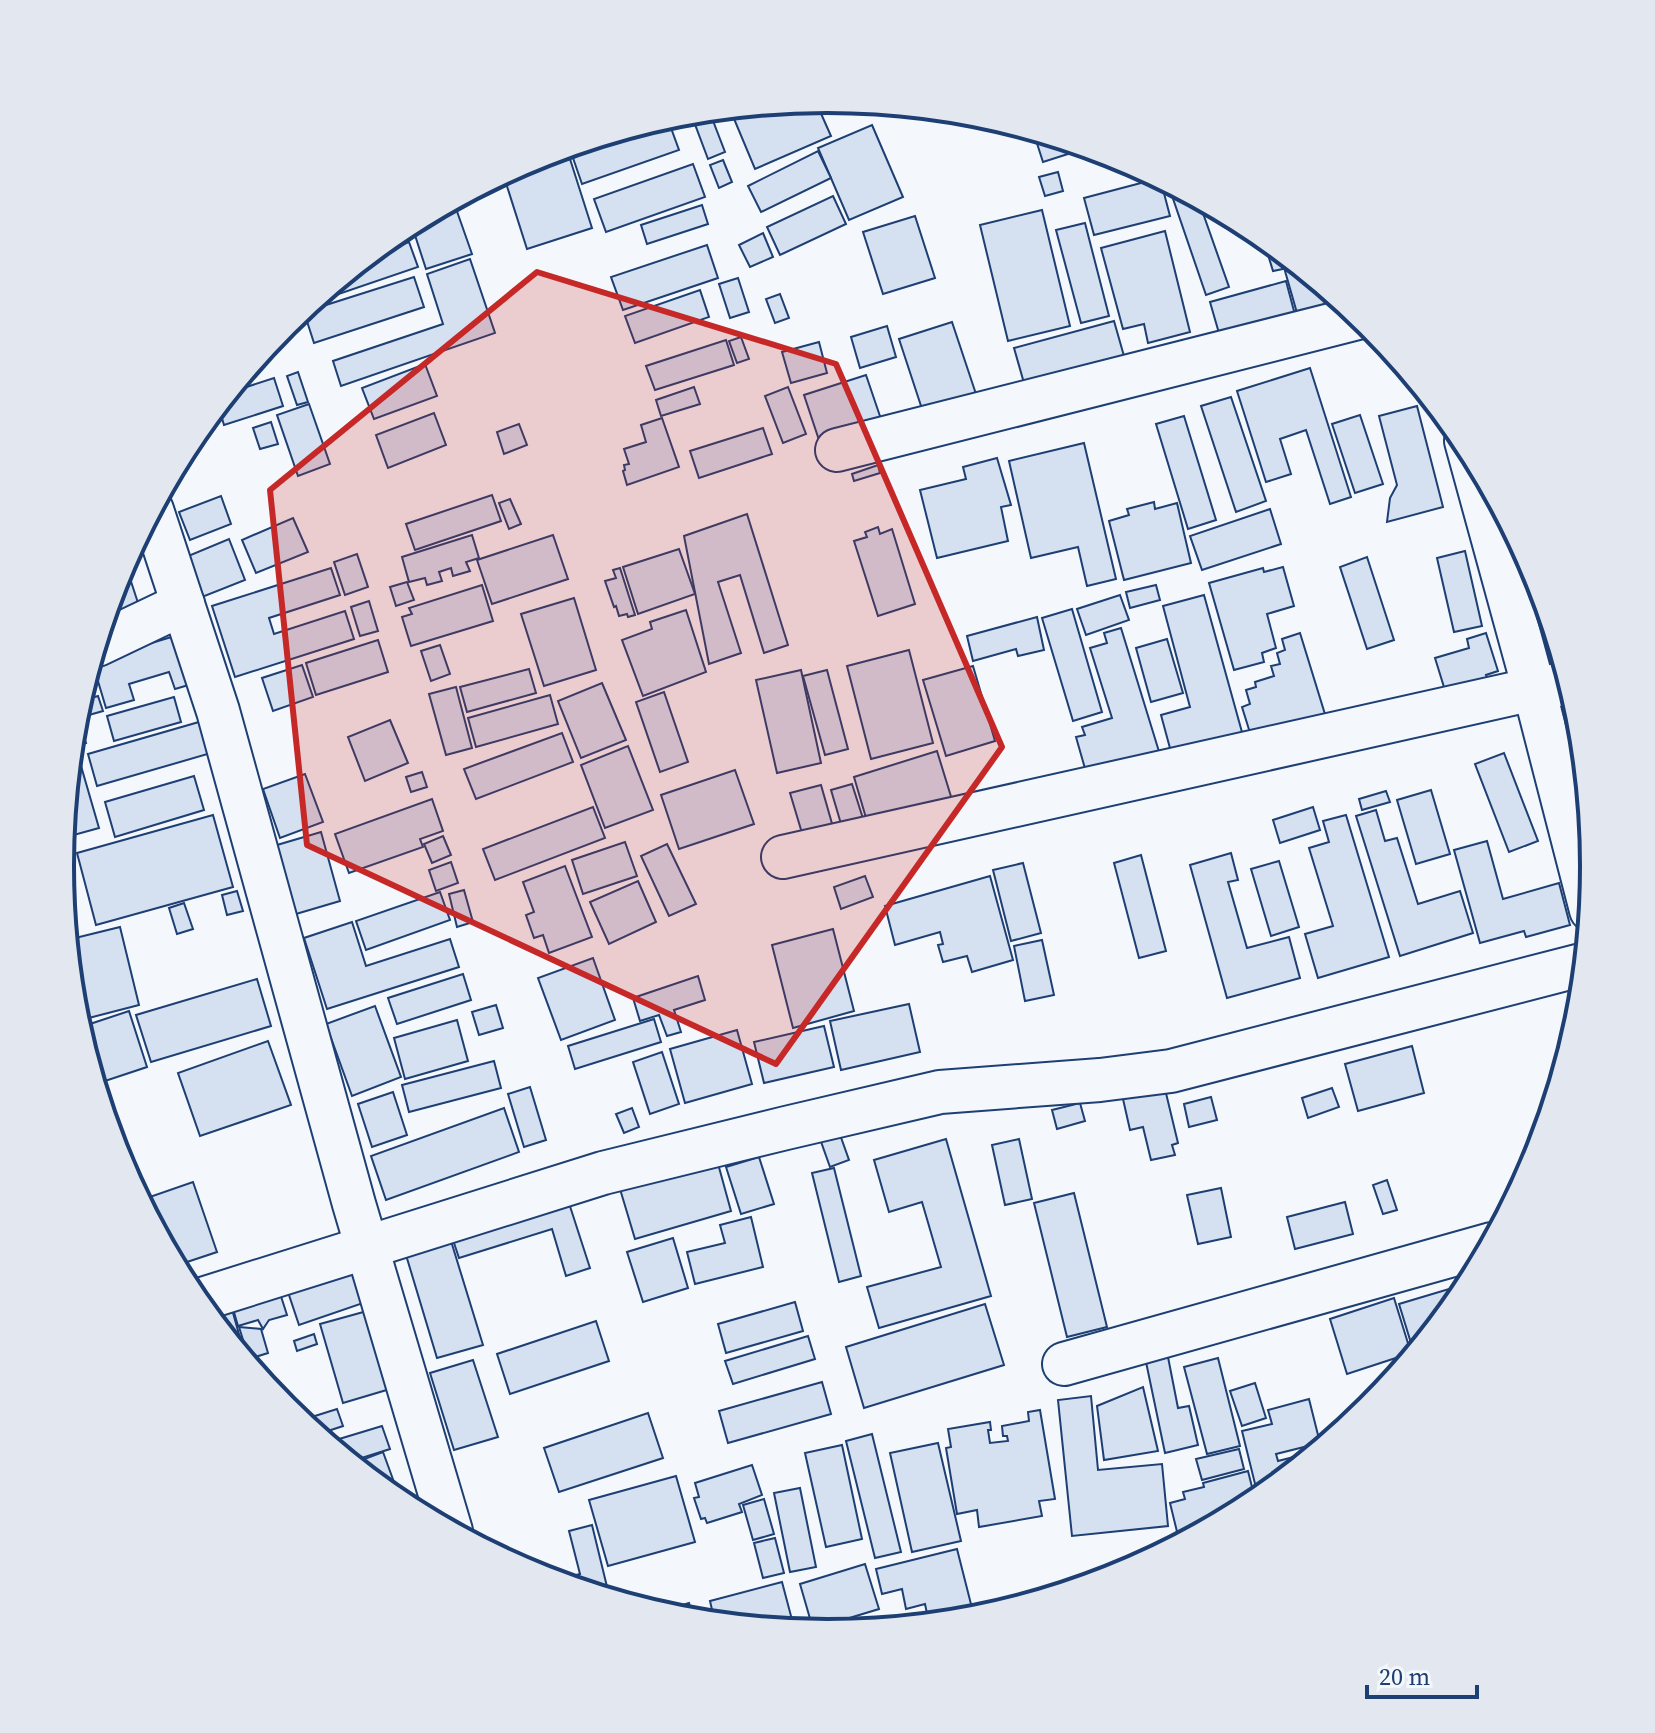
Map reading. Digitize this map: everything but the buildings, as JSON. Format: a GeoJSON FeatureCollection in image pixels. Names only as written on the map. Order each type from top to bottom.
{"type":"FeatureCollection","features":[{"type":"Feature","properties":{"kind":"street"},"geometry":{"type":"LineString","coordinates":[[837,450],[1346,321]]}},
{"type":"Feature","properties":{"kind":"street"},"geometry":{"type":"LineString","coordinates":[[1489,507],[1552,686],[1580,848]]}},
{"type":"Feature","properties":{"kind":"street"},"geometry":{"type":"LineString","coordinates":[[157,524],[218,711],[354,1204],[447,1516]]}},
{"type":"Feature","properties":{"kind":"street"},"geometry":{"type":"LineString","coordinates":[[110,639],[183,604]]}},
{"type":"Feature","properties":{"kind":"street"},"geometry":{"type":"LineString","coordinates":[[783,857],[1552,686]]}},
{"type":"Feature","properties":{"kind":"street"},"geometry":{"type":"LineString","coordinates":[[209,1297],[603,1173],[786,1128],[940,1092],[1100,1080],[1171,1071],[1575,967]]}},
{"type":"Feature","properties":{"kind":"street"},"geometry":{"type":"LineString","coordinates":[[1064,1364],[1477,1248]]}},
{"type":"Feature","properties":{"kind":"highlighted area"},"geometry":{"type":"Polygon","coordinates":[[[537,272],[836,364],[1002,747],[776,1064],[307,845],[270,490],[537,272]]]}}]}
